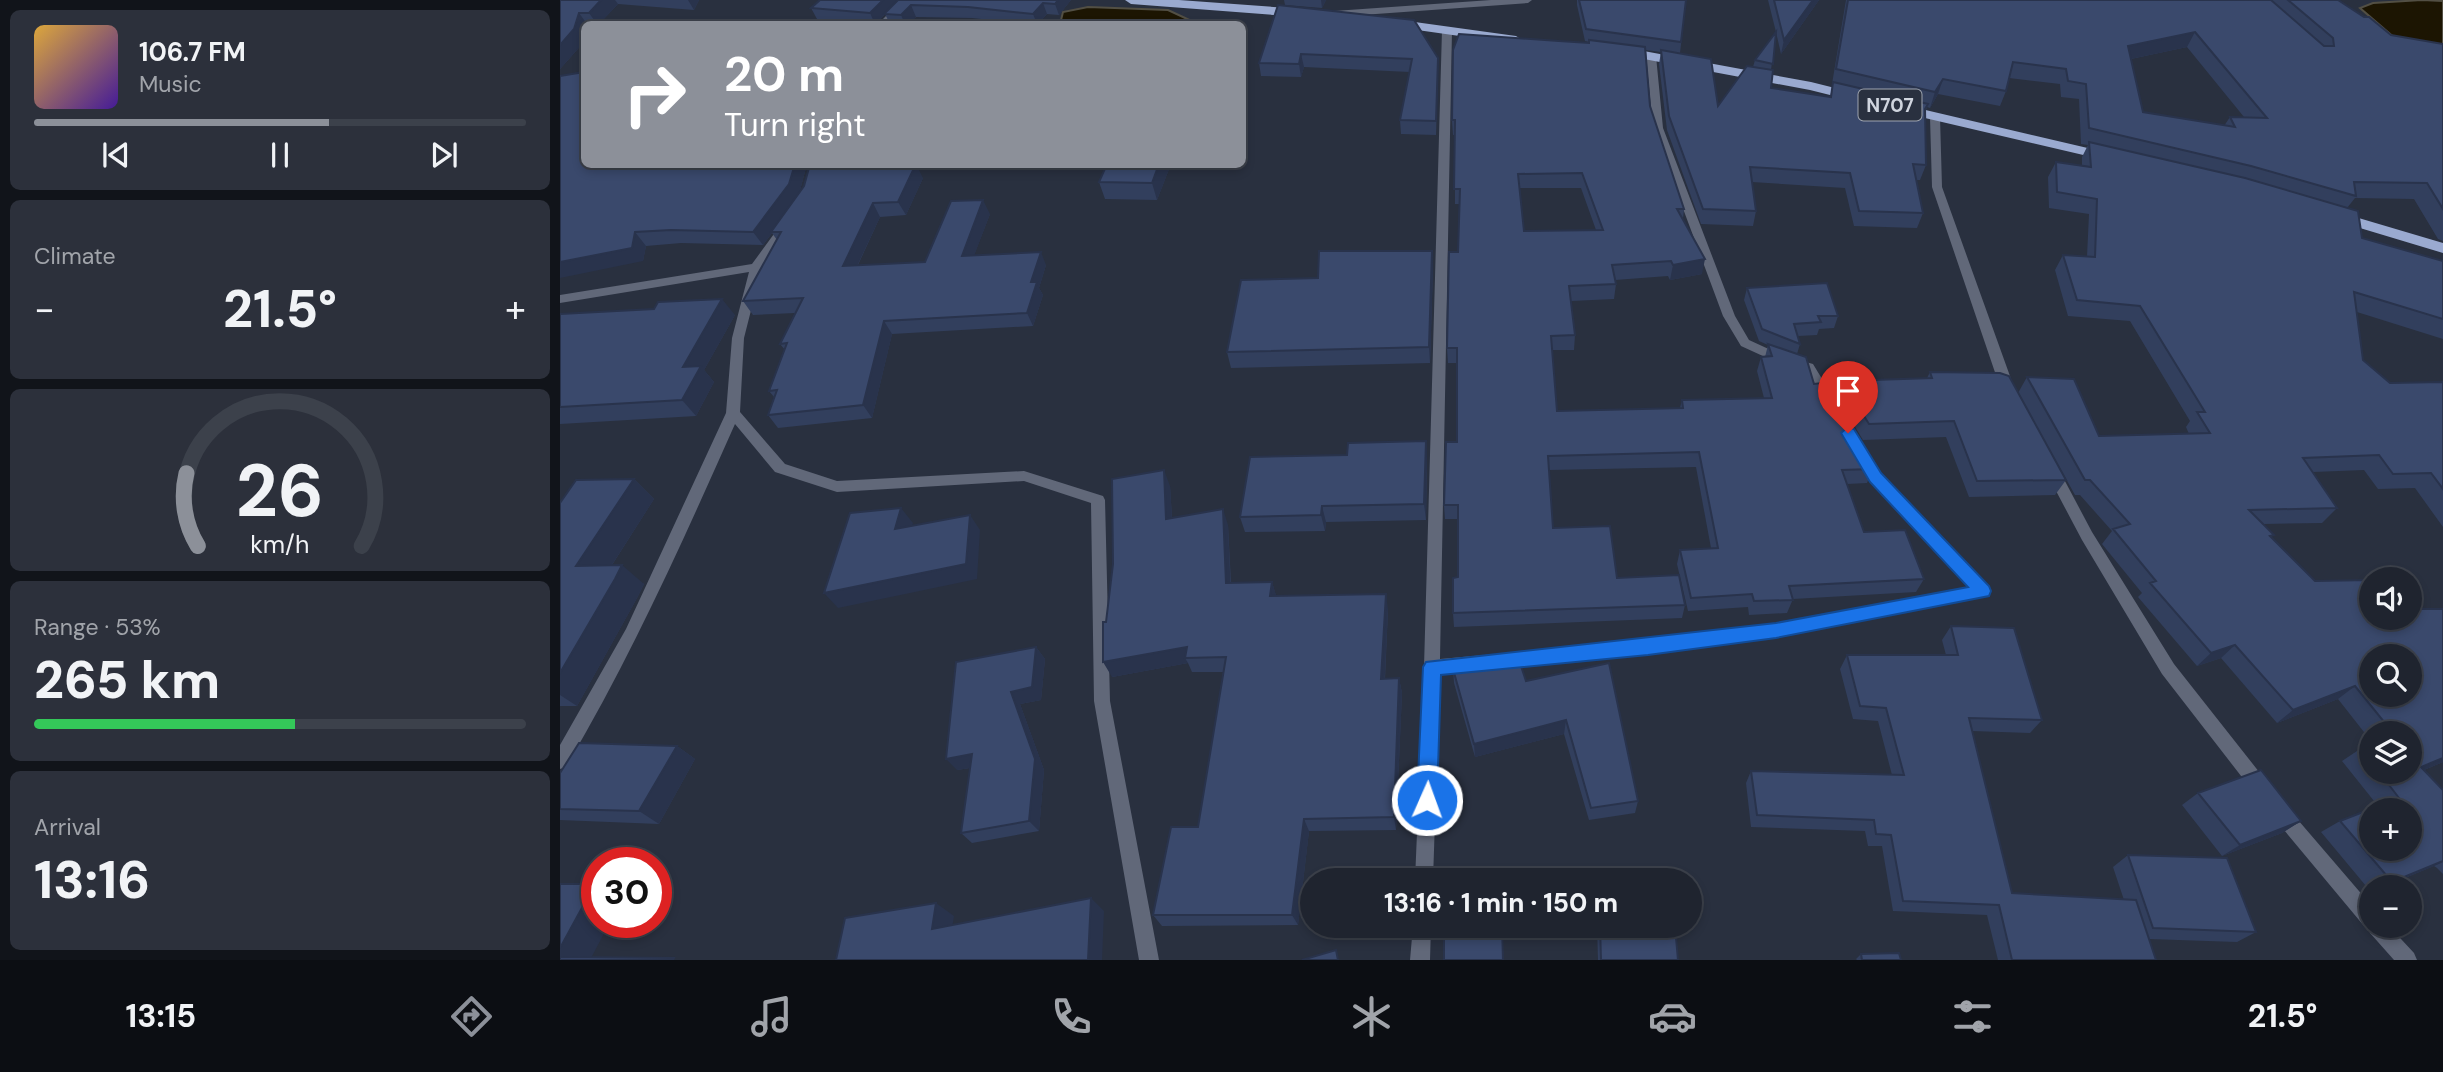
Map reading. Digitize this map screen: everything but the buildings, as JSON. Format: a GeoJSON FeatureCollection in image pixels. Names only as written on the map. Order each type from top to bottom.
{"type":"FeatureCollection","features":[{"type":"Feature","properties":{"kind":"highway"},"geometry":{"type":"LineString","coordinates":[[1131,0],[1319,14],[1535,41]]}},
{"type":"Feature","properties":{"kind":"highway","name":"N707"},"geometry":{"type":"LineString","coordinates":[[1611,49],[1811,86],[2121,160]]}},
{"type":"Feature","properties":{"kind":"highway"},"geometry":{"type":"LineString","coordinates":[[2316,211],[2443,248]]}},
{"type":"Feature","properties":{"kind":"street"},"geometry":{"type":"LineString","coordinates":[[885,21],[907,0]]}},
{"type":"Feature","properties":{"kind":"street"},"geometry":{"type":"LineString","coordinates":[[1319,14],[1528,0]]}},
{"type":"Feature","properties":{"kind":"street"},"geometry":{"type":"LineString","coordinates":[[1424,868],[1432,667],[1447,30]]}},
{"type":"Feature","properties":{"kind":"street"},"geometry":{"type":"LineString","coordinates":[[1651,55],[1658,128],[1729,316],[1745,343],[1780,359],[1808,367],[1835,411]]}},
{"type":"Feature","properties":{"kind":"street"},"geometry":{"type":"LineString","coordinates":[[1935,117],[1937,187],[2003,381],[2016,405]]}},
{"type":"Feature","properties":{"kind":"street"},"geometry":{"type":"LineString","coordinates":[[560,761],[587,719],[647,604],[733,413],[738,338],[755,267],[796,211]]}},
{"type":"Feature","properties":{"kind":"street"},"geometry":{"type":"LineString","coordinates":[[560,299],[755,267]]}},
{"type":"Feature","properties":{"kind":"street"},"geometry":{"type":"LineString","coordinates":[[733,413],[780,468],[838,487],[1024,476],[1098,500],[1102,701],[1149,960]]}},
{"type":"Feature","properties":{"kind":"street"},"geometry":{"type":"LineString","coordinates":[[1432,667],[1648,647],[1776,631],[1983,591],[1875,477],[1855,444]]}},
{"type":"Feature","properties":{"kind":"street"},"geometry":{"type":"LineString","coordinates":[[2042,453],[2087,536],[2168,669],[2302,840],[2359,905]]}},
{"type":"Feature","properties":{"kind":"street"},"geometry":{"type":"LineString","coordinates":[[1420,960],[1421,938]]}},
{"type":"Feature","properties":{"kind":"street"},"geometry":{"type":"LineString","coordinates":[[2388,938],[2407,960]]}},
{"type":"Feature","properties":{"kind":"shaded area"},"geometry":{"type":"Polygon","coordinates":[[[2443,1],[2443,53],[2403,45],[2360,8],[2373,3],[2443,1]]]}},
{"type":"Feature","properties":{"kind":"shaded area"},"geometry":{"type":"Polygon","coordinates":[[[1088,7],[1168,10],[1192,21],[1061,21],[1063,12],[1088,7]]]}},
{"type":"Feature","properties":{"kind":"route"},"geometry":{"type":"LineString","coordinates":[[1427,800],[1432,667],[1648,647],[1776,631],[1983,591],[1875,477],[1848,433]]}}]}
